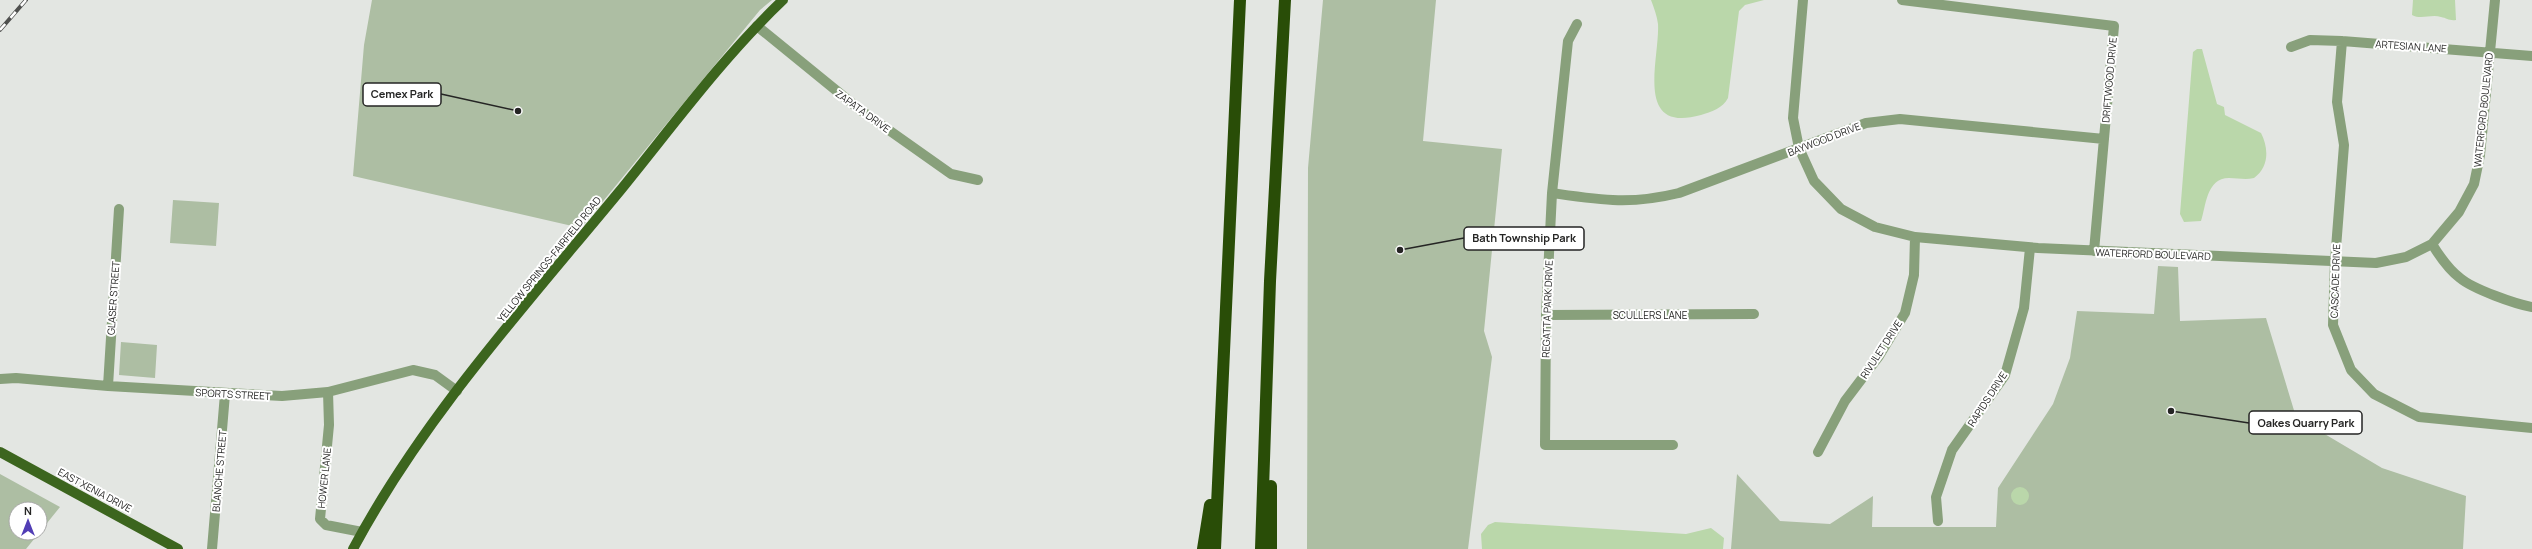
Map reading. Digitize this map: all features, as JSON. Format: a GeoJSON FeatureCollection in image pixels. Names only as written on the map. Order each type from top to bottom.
{"type":"FeatureCollection","features":[{"type":"Feature","properties":{"kind":"highway"},"geometry":{"type":"LineString","coordinates":[[1215,549],[1240,0]]}},
{"type":"Feature","properties":{"kind":"highway"},"geometry":{"type":"LineString","coordinates":[[1261,549],[1270,281],[1285,0]]}},
{"type":"Feature","properties":{"kind":"highway"},"geometry":{"type":"LineString","coordinates":[[1270,281],[1271,549]]}},
{"type":"Feature","properties":{"kind":"highway"},"geometry":{"type":"LineString","coordinates":[[1203,549],[1210,508],[1221,407]]}},
{"type":"Feature","properties":{"kind":"main road","name":"YELLOW SPRINGS-FAIRFIELD ROAD"},"geometry":{"type":"LineString","coordinates":[[353,549],[411,454],[458,391],[654,148],[757,26],[783,0]]}},
{"type":"Feature","properties":{"kind":"main road","name":"EAST XENIA DRIVE"},"geometry":{"type":"LineString","coordinates":[[0,452],[178,549]]}},
{"type":"Feature","properties":{"kind":"street","name":"WATERFORD BOULEVARD"},"geometry":{"type":"LineString","coordinates":[[1804,0],[1793,118],[1798,148],[1814,181],[1841,208],[1875,227],[1915,236],[2030,248],[2335,262],[2376,262],[2406,257],[2432,244],[2459,212],[2474,184],[2480,155],[2495,0]]}},
{"type":"Feature","properties":{"kind":"street","name":"DRIFTWOOD DRIVE"},"geometry":{"type":"LineString","coordinates":[[1902,0],[2114,26],[2094,251]]}},
{"type":"Feature","properties":{"kind":"street","name":"REGATTA PARK DRIVE"},"geometry":{"type":"LineString","coordinates":[[1577,24],[1568,42],[1552,193],[1546,315],[1545,444],[1673,445]]}},
{"type":"Feature","properties":{"kind":"street","name":"ZAPATA DRIVE"},"geometry":{"type":"LineString","coordinates":[[757,26],[859,109],[951,174],[978,180]]}},
{"type":"Feature","properties":{"kind":"street","name":"ARTESIAN LANE"},"geometry":{"type":"LineString","coordinates":[[2291,47],[2310,40],[2342,41],[2489,51],[2532,56]]}},
{"type":"Feature","properties":{"kind":"street","name":"CASCADE DRIVE"},"geometry":{"type":"LineString","coordinates":[[2342,41],[2337,102],[2344,145],[2335,262],[2333,325],[2351,370],[2374,394],[2419,417],[2532,428]]}},
{"type":"Feature","properties":{"kind":"street","name":"BAYWOOD DRIVE"},"geometry":{"type":"LineString","coordinates":[[1552,193],[1620,202],[1650,200],[1679,193],[1866,123],[1900,118],[2104,139]]}},
{"type":"Feature","properties":{"kind":"street","name":"GLASER STREET"},"geometry":{"type":"LineString","coordinates":[[108,386],[119,209]]}},
{"type":"Feature","properties":{"kind":"street","name":"RIVULET DRIVE"},"geometry":{"type":"LineString","coordinates":[[1818,452],[1845,401],[1879,356],[1905,313],[1914,275],[1915,236]]}},
{"type":"Feature","properties":{"kind":"street"},"geometry":{"type":"LineString","coordinates":[[2432,244],[2442,259],[2460,279],[2516,304],[2532,307]]}},
{"type":"Feature","properties":{"kind":"street","name":"RAPIDS DRIVE"},"geometry":{"type":"LineString","coordinates":[[1938,521],[1936,497],[1952,450],[2005,374],[2024,308],[2030,248]]}},
{"type":"Feature","properties":{"kind":"street","name":"SCULLERS LANE"},"geometry":{"type":"LineString","coordinates":[[1546,315],[1754,314]]}},
{"type":"Feature","properties":{"kind":"street","name":"SPORTS STREET"},"geometry":{"type":"LineString","coordinates":[[0,379],[16,378],[226,394],[282,396],[328,392],[413,370],[435,375],[458,391]]}},
{"type":"Feature","properties":{"kind":"street","name":"HOWER LANE"},"geometry":{"type":"LineString","coordinates":[[328,392],[330,425],[320,519],[326,525],[362,532]]}},
{"type":"Feature","properties":{"kind":"street","name":"BLANCHE STREET"},"geometry":{"type":"LineString","coordinates":[[212,549],[226,394]]}},
{"type":"Feature","properties":{"kind":"shaded area"},"geometry":{"type":"Polygon","coordinates":[[[372,0],[772,0],[760,10],[581,228],[353,176],[364,45],[372,0]]]}},
{"type":"Feature","properties":{"kind":"shaded area"},"geometry":{"type":"Polygon","coordinates":[[[1323,0],[1436,0],[1423,141],[1502,149],[1484,331],[1492,357],[1468,549],[1307,549],[1308,168],[1323,0]]]}},
{"type":"Feature","properties":{"kind":"shaded area"},"geometry":{"type":"Polygon","coordinates":[[[1651,0],[1764,0],[1745,5],[1739,11],[1728,98],[1720,107],[1701,115],[1680,118],[1666,114],[1658,104],[1655,90],[1655,73],[1658,24],[1651,0]]]}},
{"type":"Feature","properties":{"kind":"shaded area"},"geometry":{"type":"Polygon","coordinates":[[[2413,0],[2455,0],[2456,20],[2450,20],[2437,16],[2419,17],[2412,15],[2413,0]]]}},
{"type":"Feature","properties":{"kind":"shaded area"},"geometry":{"type":"Polygon","coordinates":[[[2197,49],[2202,49],[2217,104],[2224,107],[2225,115],[2261,133],[2264,139],[2266,157],[2263,169],[2254,178],[2221,179],[2211,188],[2208,194],[2201,221],[2184,222],[2180,214],[2193,52],[2197,49]]]}},
{"type":"Feature","properties":{"kind":"shaded area"},"geometry":{"type":"Polygon","coordinates":[[[173,200],[219,203],[216,246],[170,243],[173,200]]]}},
{"type":"Feature","properties":{"kind":"shaded area"},"geometry":{"type":"Polygon","coordinates":[[[2158,266],[2178,267],[2180,321],[2266,318],[2296,417],[2382,468],[2466,496],[2463,549],[1731,549],[1737,474],[1780,521],[1830,524],[1873,496],[1872,527],[1996,527],[1998,488],[2053,404],[2070,358],[2077,311],[2154,314],[2158,266]]]}},
{"type":"Feature","properties":{"kind":"shaded area"},"geometry":{"type":"Polygon","coordinates":[[[121,342],[157,345],[155,378],[119,375],[121,342]]]}},
{"type":"Feature","properties":{"kind":"shaded area"},"geometry":{"type":"Polygon","coordinates":[[[0,474],[60,507],[48,522],[48,501],[8,501],[8,541],[32,541],[26,549],[0,549],[0,474]]]}},
{"type":"Feature","properties":{"kind":"shaded area"},"geometry":{"type":"Polygon","coordinates":[[[2020,487],[2026,490],[2029,496],[2026,502],[2020,505],[2014,502],[2011,496],[2014,490],[2020,487]]]}},
{"type":"Feature","properties":{"kind":"shaded area"},"geometry":{"type":"Polygon","coordinates":[[[1495,522],[1686,534],[1711,528],[1724,538],[1723,549],[1482,549],[1481,534],[1488,525],[1495,522]]]}},
{"type":"Feature","properties":{"kind":"railway"},"geometry":{"type":"LineString","coordinates":[[0,30],[26,0]]}},
{"type":"Feature","properties":{"kind":"place","name":"Cemex Park"},"geometry":{"type":"Point","coordinates":[518,111]}},
{"type":"Feature","properties":{"kind":"place","name":"Bath Township Park"},"geometry":{"type":"Point","coordinates":[1400,250]}},
{"type":"Feature","properties":{"kind":"place","name":"Oakes Quarry Park"},"geometry":{"type":"Point","coordinates":[2171,411]}}]}
